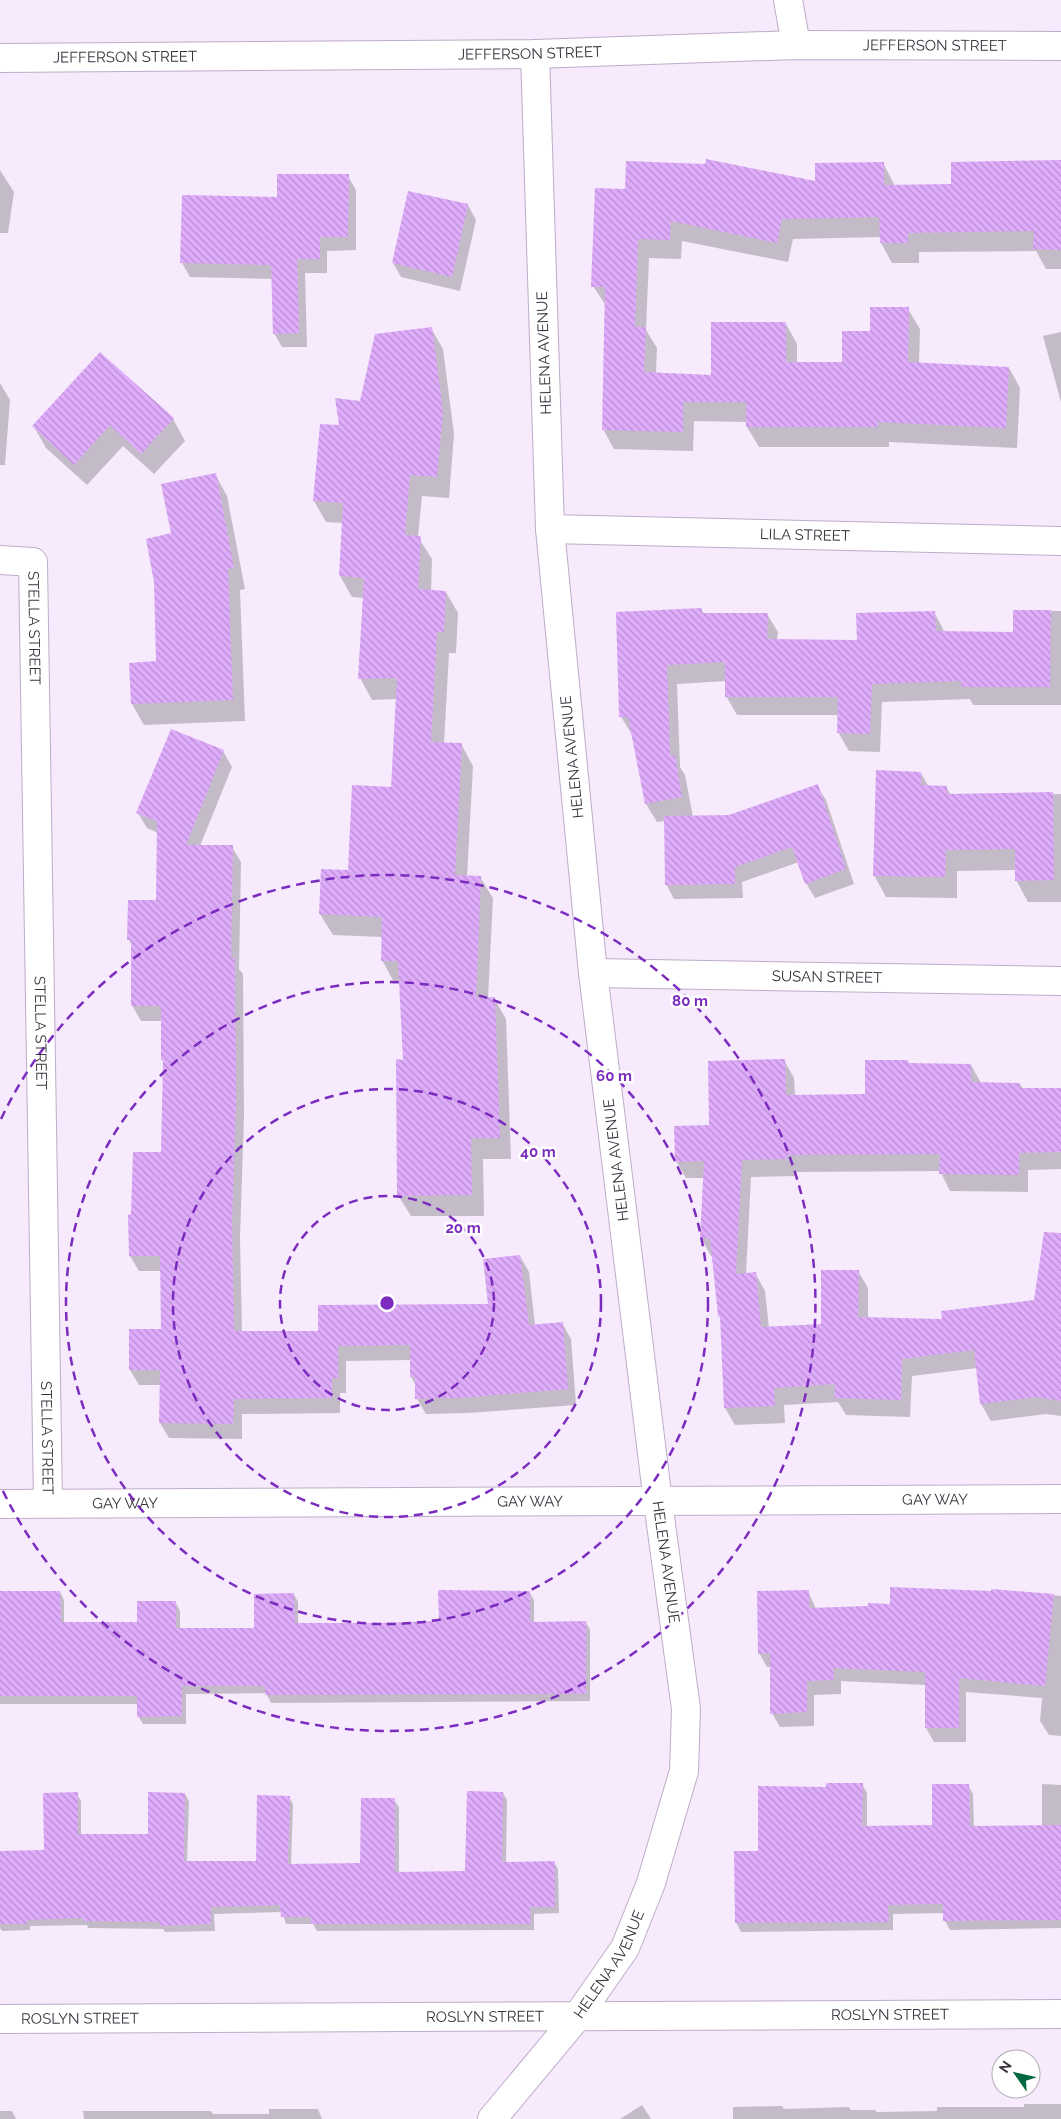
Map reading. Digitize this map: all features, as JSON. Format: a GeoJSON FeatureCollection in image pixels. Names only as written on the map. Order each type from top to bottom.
{"type":"FeatureCollection","features":[{"type":"Feature","properties":{"kind":"street"},"geometry":{"type":"LineString","coordinates":[[788,0],[796,45]]}},
{"type":"Feature","properties":{"kind":"street","name":"JEFFERSON STREET"},"geometry":{"type":"LineString","coordinates":[[0,58],[535,54],[796,45],[1061,46]]}},
{"type":"Feature","properties":{"kind":"street","name":"HELENA AVENUE"},"geometry":{"type":"LineString","coordinates":[[492,2119],[577,2017],[625,1948],[651,1883],[684,1771],[686,1710],[658,1502],[593,973],[550,529],[535,54]]}},
{"type":"Feature","properties":{"kind":"street","name":"LILA STREET"},"geometry":{"type":"LineString","coordinates":[[550,529],[1061,540]]}},
{"type":"Feature","properties":{"kind":"street","name":"STELLA STREET"},"geometry":{"type":"LineString","coordinates":[[0,560],[33,562],[48,1504]]}},
{"type":"Feature","properties":{"kind":"street","name":"SUSAN STREET"},"geometry":{"type":"LineString","coordinates":[[593,973],[1061,981]]}},
{"type":"Feature","properties":{"kind":"street","name":"GAY WAY"},"geometry":{"type":"LineString","coordinates":[[0,1504],[1061,1499]]}},
{"type":"Feature","properties":{"kind":"street","name":"ROSLYN STREET"},"geometry":{"type":"LineString","coordinates":[[0,2019],[1061,2014]]}},
{"type":"Feature","properties":{"kind":"building"},"geometry":{"type":"Polygon","coordinates":[[[706,159],[815,181],[815,163],[884,162],[884,185],[951,184],[951,162],[1061,160],[1061,250],[1033,249],[1034,231],[908,233],[908,243],[880,243],[879,217],[782,219],[777,243],[671,221],[670,240],[638,239],[635,327],[646,327],[644,372],[711,375],[711,322],[786,322],[786,362],[842,362],[842,331],[870,331],[870,307],[909,307],[908,362],[1009,367],[1006,428],[878,422],[878,427],[746,427],[746,402],[683,402],[683,432],[602,430],[605,287],[591,287],[595,188],[625,189],[626,161],[705,164],[706,159]]]}},
{"type":"Feature","properties":{"kind":"building"},"geometry":{"type":"Polygon","coordinates":[[[277,174],[349,174],[348,237],[320,237],[320,259],[297,259],[299,333],[273,334],[271,265],[180,263],[182,195],[277,197],[277,174]]]}},
{"type":"Feature","properties":{"kind":"building"},"geometry":{"type":"Polygon","coordinates":[[[408,191],[468,204],[452,277],[392,263],[408,191]]]}},
{"type":"Feature","properties":{"kind":"building"},"geometry":{"type":"Polygon","coordinates":[[[432,327],[443,412],[437,477],[410,475],[405,535],[421,536],[418,589],[446,591],[444,632],[437,632],[431,742],[462,743],[455,875],[481,876],[476,998],[495,997],[500,1138],[471,1138],[472,1195],[397,1196],[396,1059],[403,1060],[398,961],[381,961],[382,917],[319,914],[321,869],[348,870],[352,785],[391,787],[397,678],[358,679],[364,578],[339,576],[343,503],[313,501],[320,424],[339,425],[335,398],[360,401],[375,334],[432,327]]]}},
{"type":"Feature","properties":{"kind":"building"},"geometry":{"type":"Polygon","coordinates":[[[100,352],[174,418],[141,454],[110,425],[74,465],[32,426],[100,352]]]}},
{"type":"Feature","properties":{"kind":"building"},"geometry":{"type":"Polygon","coordinates":[[[216,473],[234,568],[228,569],[233,700],[131,704],[129,663],[156,661],[154,582],[146,539],[171,533],[161,484],[216,473]]]}},
{"type":"Feature","properties":{"kind":"building"},"geometry":{"type":"Polygon","coordinates":[[[702,608],[702,613],[768,613],[767,639],[857,640],[856,613],[935,611],[936,631],[1013,632],[1013,610],[1051,610],[1050,687],[961,687],[961,681],[872,684],[870,734],[837,733],[838,697],[725,697],[725,662],[667,665],[670,756],[675,755],[682,797],[645,804],[628,717],[619,717],[616,612],[702,608]]]}},
{"type":"Feature","properties":{"kind":"building"},"geometry":{"type":"Polygon","coordinates":[[[171,729],[224,750],[186,845],[233,845],[231,958],[235,958],[236,1100],[232,1222],[234,1331],[318,1331],[318,1305],[488,1304],[483,1259],[520,1255],[529,1325],[563,1322],[568,1389],[459,1398],[415,1399],[415,1377],[410,1377],[410,1345],[338,1346],[338,1378],[332,1378],[332,1398],[234,1399],[233,1424],[159,1423],[160,1370],[129,1370],[129,1329],[161,1329],[160,1256],[129,1256],[128,1215],[131,1214],[133,1152],[161,1152],[163,1060],[161,1060],[161,1006],[131,1006],[131,940],[127,940],[128,900],[156,900],[157,821],[136,813],[171,729]]]}},
{"type":"Feature","properties":{"kind":"building"},"geometry":{"type":"Polygon","coordinates":[[[876,770],[921,772],[921,785],[947,786],[947,794],[1053,792],[1054,880],[1015,881],[1015,849],[946,850],[945,877],[873,876],[876,770]]]}},
{"type":"Feature","properties":{"kind":"building"},"geometry":{"type":"Polygon","coordinates":[[[818,784],[846,869],[805,884],[792,847],[735,867],[735,884],[665,885],[664,816],[729,815],[818,784]]]}},
{"type":"Feature","properties":{"kind":"building"},"geometry":{"type":"Polygon","coordinates":[[[785,1059],[786,1095],[865,1094],[865,1060],[908,1060],[908,1063],[971,1064],[971,1082],[1020,1083],[1020,1088],[1061,1088],[1061,1152],[1019,1153],[1019,1175],[939,1174],[940,1154],[787,1155],[787,1159],[742,1160],[736,1274],[756,1272],[761,1327],[821,1324],[821,1270],[859,1270],[858,1317],[942,1319],[941,1311],[1034,1300],[1044,1232],[1061,1233],[1061,1401],[1036,1397],[980,1404],[974,1350],[902,1359],[901,1400],[834,1398],[835,1384],[774,1388],[775,1406],[724,1408],[720,1316],[718,1316],[710,1238],[700,1239],[704,1161],[675,1162],[674,1126],[709,1125],[708,1061],[785,1059]]]}},
{"type":"Feature","properties":{"kind":"building"},"geometry":{"type":"Polygon","coordinates":[[[890,1587],[991,1591],[991,1589],[1054,1594],[1045,1686],[959,1678],[959,1728],[925,1728],[925,1672],[833,1668],[834,1680],[807,1681],[807,1712],[770,1714],[770,1653],[758,1654],[757,1591],[809,1590],[809,1608],[868,1606],[868,1603],[890,1604],[890,1587]]]}},
{"type":"Feature","properties":{"kind":"building"},"geometry":{"type":"Polygon","coordinates":[[[438,1590],[530,1591],[530,1622],[586,1621],[586,1694],[265,1695],[265,1686],[182,1686],[182,1716],[137,1717],[137,1696],[0,1696],[0,1591],[60,1591],[61,1622],[137,1622],[137,1601],[176,1601],[176,1628],[254,1628],[254,1594],[294,1593],[295,1623],[383,1623],[439,1621],[438,1590]]]}},
{"type":"Feature","properties":{"kind":"building"},"geometry":{"type":"Polygon","coordinates":[[[826,1783],[863,1783],[862,1826],[932,1825],[932,1784],[969,1784],[970,1826],[1061,1825],[1061,1920],[943,1921],[943,1904],[888,1905],[889,1922],[735,1923],[734,1851],[758,1851],[758,1786],[826,1787],[826,1783]]]}},
{"type":"Feature","properties":{"kind":"building"},"geometry":{"type":"Polygon","coordinates":[[[467,1791],[503,1792],[502,1862],[555,1861],[555,1907],[530,1907],[531,1924],[311,1924],[311,1917],[281,1917],[280,1905],[211,1907],[211,1924],[160,1926],[160,1922],[83,1921],[83,1918],[27,1920],[27,1924],[0,1924],[0,1851],[44,1850],[43,1793],[78,1792],[78,1834],[148,1834],[148,1792],[185,1793],[184,1861],[256,1861],[257,1795],[290,1796],[288,1864],[360,1863],[361,1798],[395,1798],[395,1872],[465,1871],[467,1791]]]}}]}
